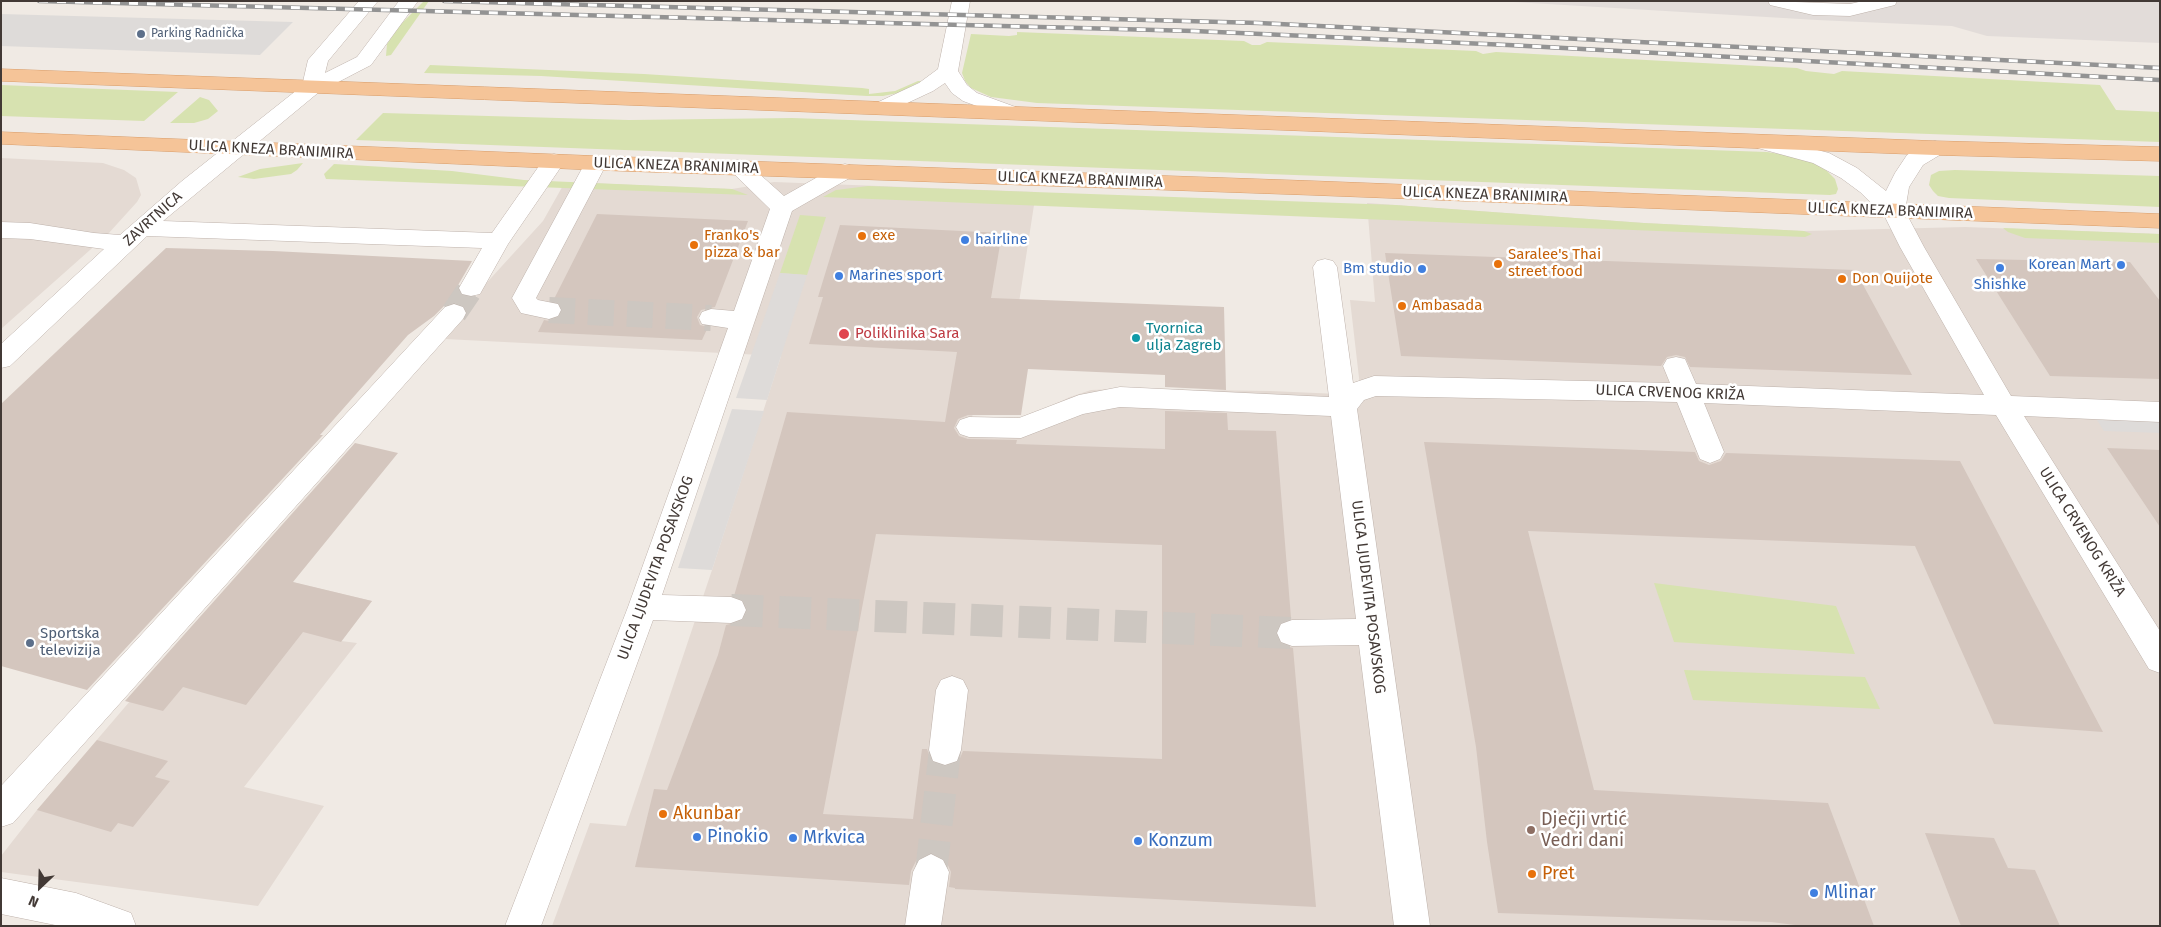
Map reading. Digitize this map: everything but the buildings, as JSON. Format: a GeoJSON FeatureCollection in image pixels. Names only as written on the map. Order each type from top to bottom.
{"type":"FeatureCollection","features":[{"type":"Feature","properties":{"kind":"main road"},"geometry":{"type":"LineString","coordinates":[[1,75],[1762,142],[2160,154]]}},
{"type":"Feature","properties":{"kind":"main road","name":"ULICA KNEZA BRANIMIRA"},"geometry":{"type":"LineString","coordinates":[[1,138],[596,163],[2160,221]]}},
{"type":"Feature","properties":{"kind":"street"},"geometry":{"type":"LineString","coordinates":[[312,88],[318,60],[369,1]]}},
{"type":"Feature","properties":{"kind":"street","name":"ZAVRTNICA"},"geometry":{"type":"LineString","coordinates":[[1,359],[133,236],[237,148],[312,88],[364,61],[409,1]]}},
{"type":"Feature","properties":{"kind":"street"},"geometry":{"type":"LineString","coordinates":[[961,1],[948,71],[959,90],[970,97],[1014,113]]}},
{"type":"Feature","properties":{"kind":"street"},"geometry":{"type":"LineString","coordinates":[[1777,1],[1814,9],[1850,10],[1888,1]]}},
{"type":"Feature","properties":{"kind":"street"},"geometry":{"type":"LineString","coordinates":[[881,108],[926,87],[948,71]]}},
{"type":"Feature","properties":{"kind":"street","name":"ULICA CRVENOG KRIŽA"},"geometry":{"type":"LineString","coordinates":[[1762,142],[1821,158],[1868,186],[1894,211],[1912,247],[2004,407],[2160,659]]}},
{"type":"Feature","properties":{"kind":"street"},"geometry":{"type":"LineString","coordinates":[[1894,211],[1898,188],[1906,173],[1915,160],[1936,148]]}},
{"type":"Feature","properties":{"kind":"street"},"geometry":{"type":"LineString","coordinates":[[471,288],[498,241],[554,161]]}},
{"type":"Feature","properties":{"kind":"street"},"geometry":{"type":"LineString","coordinates":[[548,310],[530,307],[524,298],[596,163]]}},
{"type":"Feature","properties":{"kind":"street"},"geometry":{"type":"LineString","coordinates":[[738,167],[782,207],[845,171]]}},
{"type":"Feature","properties":{"kind":"street","name":"ULICA LJUDEVITA POSAVSKOG"},"geometry":{"type":"LineString","coordinates":[[523,926],[643,607],[782,207]]}},
{"type":"Feature","properties":{"kind":"street"},"geometry":{"type":"LineString","coordinates":[[1,230],[30,231],[94,241],[133,236],[498,241]]}},
{"type":"Feature","properties":{"kind":"street","name":"ULICA LJUDEVITA POSAVSKOG"},"geometry":{"type":"LineString","coordinates":[[1325,267],[1412,926]]}},
{"type":"Feature","properties":{"kind":"street"},"geometry":{"type":"LineString","coordinates":[[1,811],[454,314]]}},
{"type":"Feature","properties":{"kind":"street"},"geometry":{"type":"LineString","coordinates":[[711,318],[744,320]]}},
{"type":"Feature","properties":{"kind":"street"},"geometry":{"type":"LineString","coordinates":[[1676,366],[1710,452]]}},
{"type":"Feature","properties":{"kind":"street","name":"ULICA CRVENOG KRIŽA"},"geometry":{"type":"LineString","coordinates":[[1344,406],[1355,393],[1374,386],[1686,393],[2004,407]]}},
{"type":"Feature","properties":{"kind":"street"},"geometry":{"type":"LineString","coordinates":[[969,428],[1021,428],[1079,405],[1120,397],[1344,406]]}},
{"type":"Feature","properties":{"kind":"street"},"geometry":{"type":"LineString","coordinates":[[2004,407],[2160,412]]}},
{"type":"Feature","properties":{"kind":"street"},"geometry":{"type":"LineString","coordinates":[[643,607],[730,610]]}},
{"type":"Feature","properties":{"kind":"street"},"geometry":{"type":"LineString","coordinates":[[1292,633],[1373,632]]}},
{"type":"Feature","properties":{"kind":"street"},"geometry":{"type":"LineString","coordinates":[[945,750],[952,690]]}},
{"type":"Feature","properties":{"kind":"street"},"geometry":{"type":"LineString","coordinates":[[923,926],[931,872]]}},
{"type":"Feature","properties":{"kind":"street"},"geometry":{"type":"LineString","coordinates":[[1,896],[76,911],[118,926]]}},
{"type":"Feature","properties":{"kind":"shaded area"},"geometry":{"type":"Polygon","coordinates":[[[1497,1],[2160,1],[2160,43],[1987,36],[1952,26],[1497,1]]]}},
{"type":"Feature","properties":{"kind":"shaded area","name":"Parking Radnička"},"geometry":{"type":"Polygon","coordinates":[[[1,14],[293,22],[260,55],[1,46],[1,14]]]}},
{"type":"Feature","properties":{"kind":"shaded area"},"geometry":{"type":"Polygon","coordinates":[[[1,158],[103,163],[124,170],[136,178],[141,195],[108,234],[1,329],[1,158]]]}},
{"type":"Feature","properties":{"kind":"shaded area"},"geometry":{"type":"Polygon","coordinates":[[[565,182],[732,189],[774,182],[1036,192],[1010,361],[975,399],[972,418],[1020,420],[1070,397],[1091,390],[1270,391],[1361,395],[1350,300],[1375,302],[1367,203],[1644,223],[1804,231],[1965,227],[2160,234],[2160,926],[552,926],[590,823],[626,826],[781,356],[445,339],[466,315],[481,289],[543,221],[565,182]]]}},
{"type":"Feature","properties":{"kind":"shaded area"},"geometry":{"type":"Polygon","coordinates":[[[780,273],[807,275],[767,400],[736,398],[780,273]]]}},
{"type":"Feature","properties":{"kind":"shaded area"},"geometry":{"type":"Polygon","coordinates":[[[732,409],[764,411],[712,570],[678,568],[732,409]]]}},
{"type":"Feature","properties":{"kind":"shaded area"},"geometry":{"type":"Polygon","coordinates":[[[2097,420],[2160,422],[2160,433],[2104,431],[2097,420]]]}},
{"type":"Feature","properties":{"kind":"shaded area"},"geometry":{"type":"Polygon","coordinates":[[[242,570],[372,601],[341,641],[357,643],[244,787],[324,806],[258,906],[1,872],[1,856],[37,810],[242,570]]]}},
{"type":"Feature","properties":{"kind":"green space"},"geometry":{"type":"Polygon","coordinates":[[[424,1],[429,1],[391,55],[386,56],[387,44],[399,26],[424,1]]]}},
{"type":"Feature","properties":{"kind":"green space"},"geometry":{"type":"Polygon","coordinates":[[[1017,32],[1244,41],[1252,45],[1260,45],[1267,42],[1476,51],[1483,54],[1496,52],[1797,68],[1806,71],[1834,74],[1842,71],[2100,85],[2116,110],[2160,112],[2160,142],[1037,103],[991,97],[971,88],[965,81],[962,73],[971,34],[1009,36],[1017,35],[1017,32]]]}},
{"type":"Feature","properties":{"kind":"green space"},"geometry":{"type":"Polygon","coordinates":[[[430,65],[644,74],[862,88],[869,89],[869,94],[895,91],[922,81],[898,93],[883,96],[867,96],[541,76],[424,73],[430,65]]]}},
{"type":"Feature","properties":{"kind":"green space"},"geometry":{"type":"Polygon","coordinates":[[[1,85],[178,92],[144,121],[1,116],[1,85]]]}},
{"type":"Feature","properties":{"kind":"green space"},"geometry":{"type":"Polygon","coordinates":[[[200,97],[209,100],[218,111],[208,119],[194,123],[170,123],[200,97]]]}},
{"type":"Feature","properties":{"kind":"green space"},"geometry":{"type":"Polygon","coordinates":[[[383,113],[629,120],[792,118],[1767,152],[1792,156],[1815,163],[1835,179],[1838,189],[1836,194],[1830,195],[356,140],[383,113]]]}},
{"type":"Feature","properties":{"kind":"green space"},"geometry":{"type":"Polygon","coordinates":[[[303,163],[291,174],[254,179],[238,177],[260,169],[303,163]]]}},
{"type":"Feature","properties":{"kind":"green space"},"geometry":{"type":"Polygon","coordinates":[[[334,164],[452,171],[524,180],[732,189],[748,195],[326,179],[324,174],[334,164]]]}},
{"type":"Feature","properties":{"kind":"green space"},"geometry":{"type":"Polygon","coordinates":[[[1939,171],[2160,176],[2160,207],[1938,196],[1929,185],[1931,175],[1939,171]]]}},
{"type":"Feature","properties":{"kind":"green space"},"geometry":{"type":"Polygon","coordinates":[[[868,186],[1396,205],[1644,223],[1804,231],[1812,234],[1805,237],[823,197],[836,190],[868,186]]]}},
{"type":"Feature","properties":{"kind":"green space"},"geometry":{"type":"Polygon","coordinates":[[[800,215],[826,217],[807,275],[780,273],[800,215]]]}},
{"type":"Feature","properties":{"kind":"green space"},"geometry":{"type":"Polygon","coordinates":[[[2003,228],[2160,234],[2160,243],[2025,238],[2008,232],[2003,228]]]}},
{"type":"Feature","properties":{"kind":"green space"},"geometry":{"type":"Polygon","coordinates":[[[1654,583],[1836,606],[1855,654],[1674,642],[1654,583]]]}},
{"type":"Feature","properties":{"kind":"green space"},"geometry":{"type":"Polygon","coordinates":[[[1684,670],[1865,677],[1880,709],[1693,700],[1684,670]]]}},
{"type":"Feature","properties":{"kind":"tunnel"},"geometry":{"type":"LineString","coordinates":[[454,313],[471,288]]}},
{"type":"Feature","properties":{"kind":"tunnel"},"geometry":{"type":"LineString","coordinates":[[549,310],[711,318]]}},
{"type":"Feature","properties":{"kind":"tunnel"},"geometry":{"type":"LineString","coordinates":[[731,610],[1292,633]]}},
{"type":"Feature","properties":{"kind":"tunnel"},"geometry":{"type":"LineString","coordinates":[[931,872],[945,750]]}},
{"type":"Feature","properties":{"kind":"railway"},"geometry":{"type":"LineString","coordinates":[[39,1],[1194,31],[1508,45],[2160,80]]}},
{"type":"Feature","properties":{"kind":"railway"},"geometry":{"type":"LineString","coordinates":[[444,1],[1259,23],[2160,68]]}},
{"type":"Feature","properties":{"kind":"place","name":"Parking Radnička"},"geometry":{"type":"Point","coordinates":[141,34]}},
{"type":"Feature","properties":{"kind":"place","name":"exe"},"geometry":{"type":"Point","coordinates":[862,236]}},
{"type":"Feature","properties":{"kind":"place","name":"hairline"},"geometry":{"type":"Point","coordinates":[965,240]}},
{"type":"Feature","properties":{"kind":"place","name":"Franko's pizza & bar"},"geometry":{"type":"Point","coordinates":[694,245]}},
{"type":"Feature","properties":{"kind":"place","name":"Saralee's Thai street food"},"geometry":{"type":"Point","coordinates":[1498,264]}},
{"type":"Feature","properties":{"kind":"place","name":"Korean Mart"},"geometry":{"type":"Point","coordinates":[2121,265]}},
{"type":"Feature","properties":{"kind":"place","name":"Shishke"},"geometry":{"type":"Point","coordinates":[2000,268]}},
{"type":"Feature","properties":{"kind":"place","name":"Bm studio"},"geometry":{"type":"Point","coordinates":[1422,269]}},
{"type":"Feature","properties":{"kind":"place","name":"Marines sport"},"geometry":{"type":"Point","coordinates":[839,276]}},
{"type":"Feature","properties":{"kind":"place","name":"Don Quijote"},"geometry":{"type":"Point","coordinates":[1842,279]}},
{"type":"Feature","properties":{"kind":"place","name":"Ambasada"},"geometry":{"type":"Point","coordinates":[1402,306]}},
{"type":"Feature","properties":{"kind":"place","name":"Poliklinika Sara"},"geometry":{"type":"Point","coordinates":[844,334]}},
{"type":"Feature","properties":{"kind":"place","name":"Tvornica ulja Zagreb"},"geometry":{"type":"Point","coordinates":[1136,338]}},
{"type":"Feature","properties":{"kind":"place","name":"Sportska televizija"},"geometry":{"type":"Point","coordinates":[30,643]}},
{"type":"Feature","properties":{"kind":"place","name":"Akunbar"},"geometry":{"type":"Point","coordinates":[663,814]}},
{"type":"Feature","properties":{"kind":"place","name":"Dječji vrtić Vedri dani"},"geometry":{"type":"Point","coordinates":[1531,830]}},
{"type":"Feature","properties":{"kind":"place","name":"Pinokio"},"geometry":{"type":"Point","coordinates":[697,837]}},
{"type":"Feature","properties":{"kind":"place","name":"Mrkvica"},"geometry":{"type":"Point","coordinates":[793,838]}},
{"type":"Feature","properties":{"kind":"place","name":"Konzum"},"geometry":{"type":"Point","coordinates":[1138,841]}},
{"type":"Feature","properties":{"kind":"place","name":"Pret"},"geometry":{"type":"Point","coordinates":[1532,874]}},
{"type":"Feature","properties":{"kind":"place","name":"Mlinar"},"geometry":{"type":"Point","coordinates":[1814,893]}}]}
